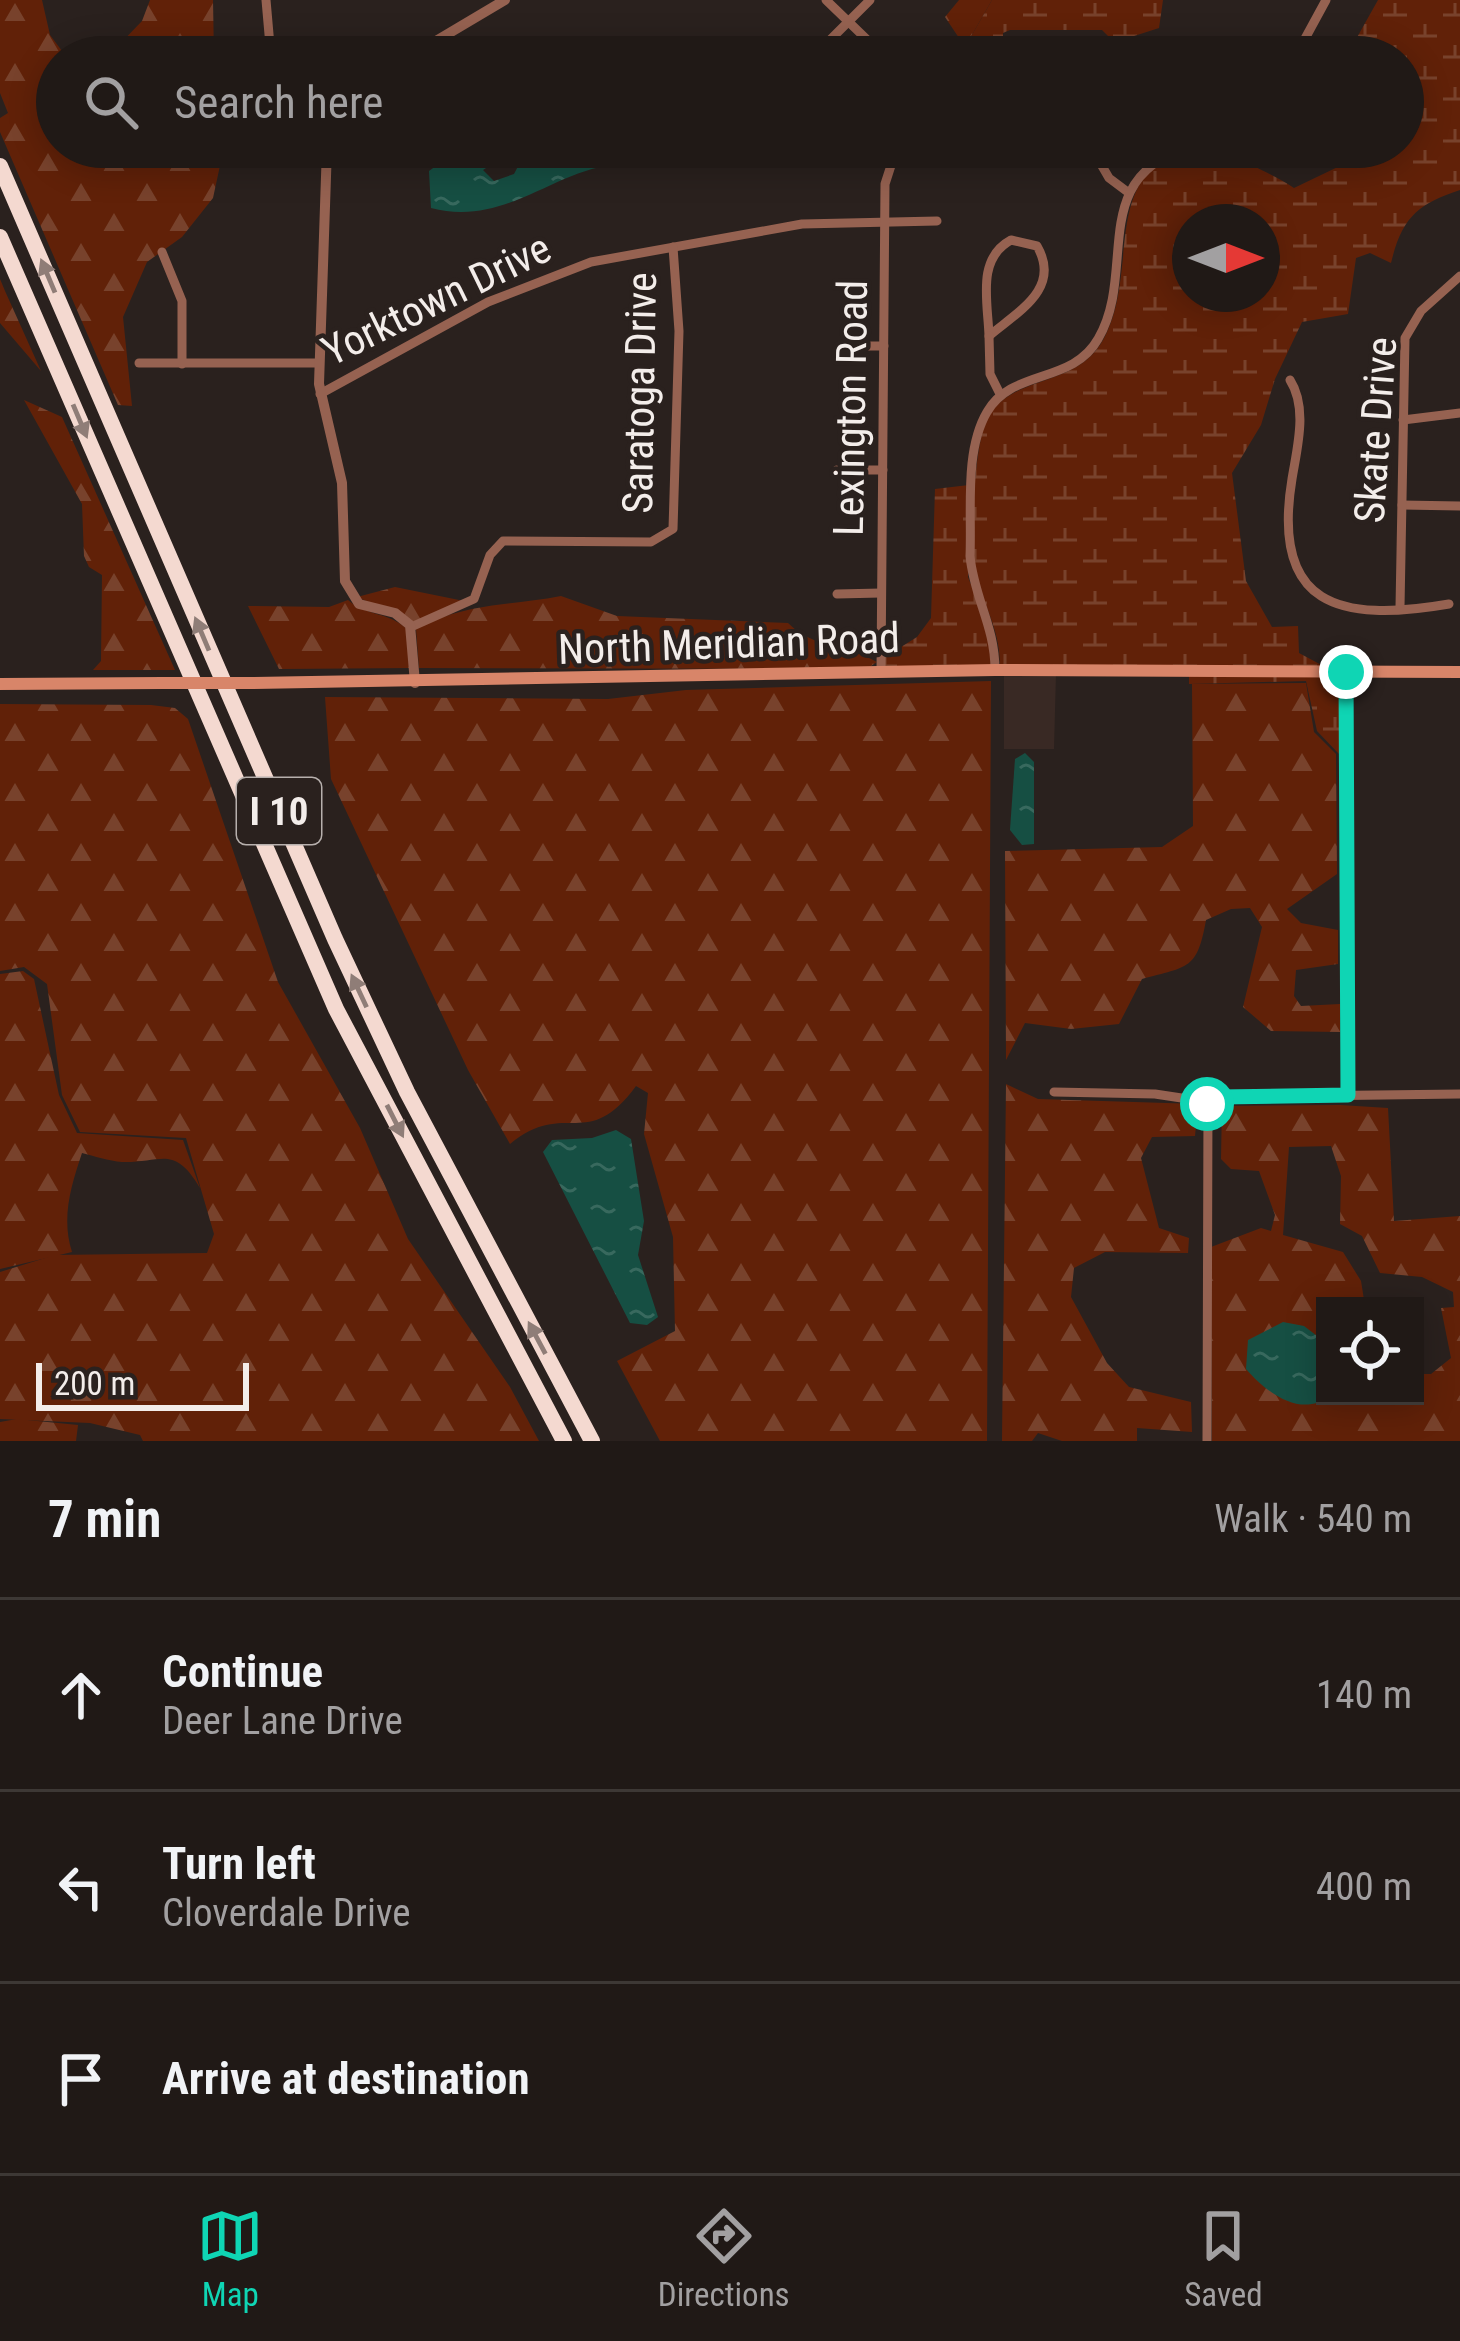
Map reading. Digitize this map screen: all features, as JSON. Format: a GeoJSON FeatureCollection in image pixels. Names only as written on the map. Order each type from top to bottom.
{"type":"FeatureCollection","features":[{"type":"Feature","properties":{"kind":"highway","name":"I 10"},"geometry":{"type":"LineString","coordinates":[[0,166],[335,939],[407,1092],[592,1441]]}},
{"type":"Feature","properties":{"kind":"highway","name":"I 10"},"geometry":{"type":"LineString","coordinates":[[0,237],[336,1009],[564,1441]]}},
{"type":"Feature","properties":{"kind":"main road","name":"North Meridian Road"},"geometry":{"type":"LineString","coordinates":[[0,684],[415,683],[995,670],[1460,672]]}},
{"type":"Feature","properties":{"kind":"street"},"geometry":{"type":"LineString","coordinates":[[266,0],[269,36]]}},
{"type":"Feature","properties":{"kind":"street"},"geometry":{"type":"LineString","coordinates":[[444,36],[505,0]]}},
{"type":"Feature","properties":{"kind":"street"},"geometry":{"type":"LineString","coordinates":[[826,0],[863,36]]}},
{"type":"Feature","properties":{"kind":"street"},"geometry":{"type":"LineString","coordinates":[[833,36],[870,0]]}},
{"type":"Feature","properties":{"kind":"street"},"geometry":{"type":"LineString","coordinates":[[1306,36],[1326,0]]}},
{"type":"Feature","properties":{"kind":"street"},"geometry":{"type":"LineString","coordinates":[[326,168],[320,394],[342,483],[347,590],[358,604],[395,613],[411,627],[415,683]]}},
{"type":"Feature","properties":{"kind":"street","name":"Lexington Road"},"geometry":{"type":"LineString","coordinates":[[881,671],[888,168]]}},
{"type":"Feature","properties":{"kind":"street"},"geometry":{"type":"LineString","coordinates":[[1103,168],[1129,193]]}},
{"type":"Feature","properties":{"kind":"street"},"geometry":{"type":"LineString","coordinates":[[995,670],[994,632],[972,577],[970,556],[979,428],[1000,394],[1063,371],[1098,340],[1129,193],[1148,168]]}},
{"type":"Feature","properties":{"kind":"street","name":"Yorktown Drive"},"geometry":{"type":"LineString","coordinates":[[320,394],[387,353],[539,278],[608,257],[802,224],[937,221]]}},
{"type":"Feature","properties":{"kind":"street"},"geometry":{"type":"LineString","coordinates":[[988,336],[1041,291],[1045,263],[1032,243],[1011,240],[992,253],[988,336],[990,374],[1000,394]]}},
{"type":"Feature","properties":{"kind":"street","name":"Saratoga Drive"},"geometry":{"type":"LineString","coordinates":[[411,627],[474,599],[490,555],[503,541],[651,542],[667,538],[677,509],[679,331],[673,247]]}},
{"type":"Feature","properties":{"kind":"street"},"geometry":{"type":"LineString","coordinates":[[162,252],[182,301],[182,364]]}},
{"type":"Feature","properties":{"kind":"street","name":"Skate Drive"},"geometry":{"type":"LineString","coordinates":[[1400,607],[1403,420],[1410,326],[1460,276]]}},
{"type":"Feature","properties":{"kind":"street"},"geometry":{"type":"LineString","coordinates":[[842,346],[884,346]]}},
{"type":"Feature","properties":{"kind":"street"},"geometry":{"type":"LineString","coordinates":[[139,363],[319,363]]}},
{"type":"Feature","properties":{"kind":"street"},"geometry":{"type":"LineString","coordinates":[[1291,380],[1299,407],[1289,531],[1301,583],[1319,599],[1341,605],[1449,604]]}},
{"type":"Feature","properties":{"kind":"street"},"geometry":{"type":"LineString","coordinates":[[1403,420],[1460,412]]}},
{"type":"Feature","properties":{"kind":"street"},"geometry":{"type":"LineString","coordinates":[[837,470],[883,470]]}},
{"type":"Feature","properties":{"kind":"street"},"geometry":{"type":"LineString","coordinates":[[1402,505],[1460,506]]}},
{"type":"Feature","properties":{"kind":"street"},"geometry":{"type":"LineString","coordinates":[[837,594],[881,593]]}},
{"type":"Feature","properties":{"kind":"street"},"geometry":{"type":"LineString","coordinates":[[1346,672],[1348,1095]]}},
{"type":"Feature","properties":{"kind":"street"},"geometry":{"type":"LineString","coordinates":[[1054,1092],[1155,1094],[1208,1102],[1220,1097],[1460,1094]]}},
{"type":"Feature","properties":{"kind":"street"},"geometry":{"type":"LineString","coordinates":[[1207,1441],[1208,1102]]}},
{"type":"Feature","properties":{"kind":"shaded area"},"geometry":{"type":"Polygon","coordinates":[[[1004,674],[1056,674],[1054,749],[1004,749],[1004,674]]]}},
{"type":"Feature","properties":{"kind":"green space"},"geometry":{"type":"Polygon","coordinates":[[[0,0],[42,0],[51,36],[36,36],[36,168],[219,168],[213,198],[182,237],[147,262],[123,317],[132,406],[118,405],[0,132],[0,118],[8,113],[0,93],[0,0]]]}},
{"type":"Feature","properties":{"kind":"green space"},"geometry":{"type":"Polygon","coordinates":[[[150,0],[213,0],[214,36],[128,36],[142,21],[150,0]]]}},
{"type":"Feature","properties":{"kind":"green space"},"geometry":{"type":"Polygon","coordinates":[[[959,0],[992,0],[971,36],[958,36],[945,17],[959,0]]]}},
{"type":"Feature","properties":{"kind":"green space"},"geometry":{"type":"Polygon","coordinates":[[[992,0],[1163,0],[1159,28],[1134,36],[1108,36],[1102,30],[1010,30],[1003,36],[971,36],[992,0]]]}},
{"type":"Feature","properties":{"kind":"green space"},"geometry":{"type":"Polygon","coordinates":[[[1378,0],[1460,0],[1460,190],[1414,214],[1391,263],[1370,253],[1356,258],[1348,314],[1302,322],[1275,379],[1261,425],[1232,473],[1246,581],[1272,627],[1298,626],[1299,653],[1327,668],[1000,667],[973,548],[977,466],[990,414],[1018,391],[1087,360],[1100,345],[1113,315],[1128,218],[1137,190],[1153,168],[1258,168],[1294,188],[1336,168],[1424,168],[1424,36],[1358,36],[1378,0]]]}},
{"type":"Feature","properties":{"kind":"green space"},"geometry":{"type":"Polygon","coordinates":[[[0,279],[5,291],[41,371],[0,323],[0,279]]]}},
{"type":"Feature","properties":{"kind":"green space"},"geometry":{"type":"Polygon","coordinates":[[[24,400],[62,417],[175,670],[93,670],[101,661],[102,575],[89,567],[84,556],[82,504],[24,400]]]}},
{"type":"Feature","properties":{"kind":"green space"},"geometry":{"type":"Polygon","coordinates":[[[969,485],[968,577],[990,632],[991,667],[885,668],[885,657],[917,637],[931,618],[935,489],[969,485]]]}},
{"type":"Feature","properties":{"kind":"green space"},"geometry":{"type":"Polygon","coordinates":[[[395,587],[464,601],[413,622],[357,597],[395,587]]]}},
{"type":"Feature","properties":{"kind":"green space"},"geometry":{"type":"Polygon","coordinates":[[[561,596],[617,616],[788,623],[809,638],[877,662],[868,668],[834,669],[419,668],[416,629],[469,610],[561,596]]]}},
{"type":"Feature","properties":{"kind":"green space"},"geometry":{"type":"Polygon","coordinates":[[[348,600],[407,629],[411,668],[279,669],[248,606],[329,607],[348,600]]]}},
{"type":"Feature","properties":{"kind":"green space"},"geometry":{"type":"Polygon","coordinates":[[[1189,675],[1342,676],[1340,796],[1339,754],[1317,731],[1306,681],[1189,684],[1189,675]]]}},
{"type":"Feature","properties":{"kind":"green space"},"geometry":{"type":"Polygon","coordinates":[[[991,681],[987,1441],[660,1441],[617,1361],[675,1331],[673,1237],[644,1134],[648,1093],[636,1086],[604,1117],[546,1125],[510,1144],[468,1070],[331,779],[325,697],[608,699],[686,690],[991,681]]]}},
{"type":"Feature","properties":{"kind":"green space"},"geometry":{"type":"Polygon","coordinates":[[[1306,683],[1314,732],[1336,754],[1337,874],[1287,909],[1301,923],[1338,930],[1338,964],[1296,970],[1294,996],[1301,1006],[1340,1004],[1340,1032],[1271,1031],[1243,1007],[1262,927],[1250,908],[1231,909],[1206,920],[1199,948],[1188,963],[1142,979],[1119,1024],[1071,1029],[1025,1023],[1006,1060],[1005,851],[1162,847],[1193,826],[1192,684],[1306,683]]]}},
{"type":"Feature","properties":{"kind":"green space"},"geometry":{"type":"Polygon","coordinates":[[[0,704],[151,705],[175,708],[188,719],[278,982],[360,1128],[408,1239],[510,1387],[539,1441],[143,1441],[140,1435],[90,1423],[0,1419],[0,1272],[55,1255],[207,1253],[214,1234],[186,1138],[80,1132],[62,1095],[47,984],[24,967],[0,971],[0,704]]]}},
{"type":"Feature","properties":{"kind":"green space"},"geometry":{"type":"Polygon","coordinates":[[[23,971],[34,979],[59,1095],[77,1133],[183,1140],[200,1188],[174,1161],[122,1162],[82,1153],[67,1214],[72,1252],[0,1269],[0,974],[23,971]]]}},
{"type":"Feature","properties":{"kind":"green space"},"geometry":{"type":"Polygon","coordinates":[[[1006,1084],[1038,1099],[1198,1104],[1195,1136],[1152,1137],[1141,1158],[1159,1228],[1189,1238],[1188,1253],[1105,1252],[1074,1268],[1071,1297],[1107,1363],[1129,1387],[1191,1402],[1192,1432],[1137,1428],[1137,1441],[1062,1441],[1038,1433],[1032,1441],[1002,1441],[1006,1084]]]}},
{"type":"Feature","properties":{"kind":"green space"},"geometry":{"type":"Polygon","coordinates":[[[1222,1106],[1388,1108],[1394,1221],[1460,1216],[1460,1441],[1212,1441],[1211,1247],[1261,1228],[1271,1231],[1275,1215],[1259,1171],[1231,1169],[1221,1159],[1222,1106]],[[1331,1146],[1289,1147],[1283,1235],[1343,1252],[1361,1281],[1364,1297],[1316,1297],[1316,1405],[1424,1405],[1424,1374],[1451,1358],[1441,1308],[1454,1307],[1453,1292],[1422,1277],[1380,1273],[1362,1236],[1340,1224],[1341,1176],[1331,1146]]]}},
{"type":"Feature","properties":{"kind":"green space"},"geometry":{"type":"Polygon","coordinates":[[[17,1419],[78,1425],[76,1441],[0,1441],[0,1422],[17,1419]]]}},
{"type":"Feature","properties":{"kind":"water"},"geometry":{"type":"Polygon","coordinates":[[[433,168],[486,168],[483,170],[494,181],[514,174],[517,168],[599,168],[487,209],[431,208],[429,171],[433,168]]]}},
{"type":"Feature","properties":{"kind":"water"},"geometry":{"type":"Polygon","coordinates":[[[1025,753],[1034,762],[1034,844],[1022,845],[1010,830],[1015,759],[1025,753]]]}},
{"type":"Feature","properties":{"kind":"water"},"geometry":{"type":"Polygon","coordinates":[[[616,1130],[631,1139],[644,1221],[638,1255],[658,1317],[647,1325],[630,1323],[543,1152],[552,1140],[592,1138],[616,1130]]]}},
{"type":"Feature","properties":{"kind":"water"},"geometry":{"type":"Polygon","coordinates":[[[1283,1322],[1304,1326],[1316,1335],[1316,1403],[1295,1403],[1263,1386],[1246,1369],[1248,1340],[1283,1322]]]}},
{"type":"Feature","properties":{"kind":"route"},"geometry":{"type":"LineString","coordinates":[[1207,1104],[1220,1097],[1348,1095],[1346,672]]}}]}
